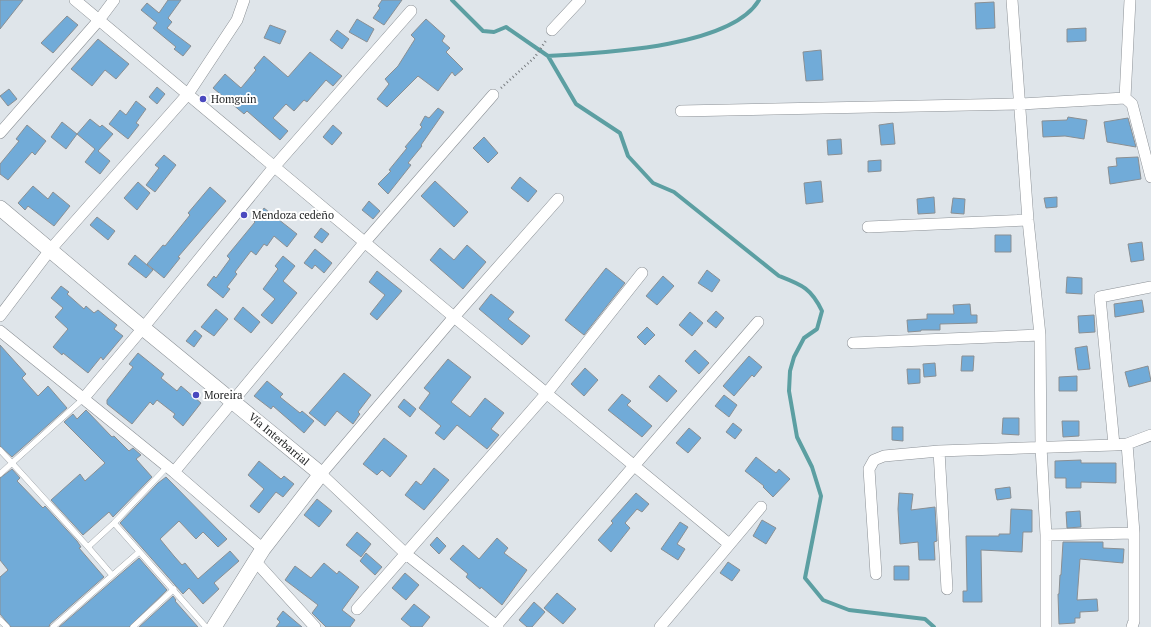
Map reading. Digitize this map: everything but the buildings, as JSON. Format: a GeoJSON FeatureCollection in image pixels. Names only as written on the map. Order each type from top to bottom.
{"type":"FeatureCollection","features":[{"type":"Feature","properties":{"kind":"main road","name":"Vía Interbarrial"},"geometry":{"type":"LineString","coordinates":[[0,208],[321,474]]}},
{"type":"Feature","properties":{"kind":"main road"},"geometry":{"type":"LineString","coordinates":[[214,627],[259,555],[321,474]]}},
{"type":"Feature","properties":{"kind":"street"},"geometry":{"type":"LineString","coordinates":[[75,0],[454,318],[729,544]]}},
{"type":"Feature","properties":{"kind":"street"},"geometry":{"type":"LineString","coordinates":[[0,133],[99,20],[114,0]]}},
{"type":"Feature","properties":{"kind":"street"},"geometry":{"type":"LineString","coordinates":[[0,316],[50,250],[188,94],[237,20],[244,0]]}},
{"type":"Feature","properties":{"kind":"street"},"geometry":{"type":"LineString","coordinates":[[552,30],[580,0]]}},
{"type":"Feature","properties":{"kind":"street"},"geometry":{"type":"LineString","coordinates":[[1012,0],[1028,220],[1040,335],[1041,447],[1046,535],[1046,627]]}},
{"type":"Feature","properties":{"kind":"street"},"geometry":{"type":"LineString","coordinates":[[1125,98],[1130,0]]}},
{"type":"Feature","properties":{"kind":"street"},"geometry":{"type":"LineString","coordinates":[[83,399],[274,167],[411,11]]}},
{"type":"Feature","properties":{"kind":"street"},"geometry":{"type":"LineString","coordinates":[[171,470],[364,243],[493,95]]}},
{"type":"Feature","properties":{"kind":"street"},"geometry":{"type":"LineString","coordinates":[[681,111],[1020,104],[1125,98],[1132,104],[1146,140],[1151,177]]}},
{"type":"Feature","properties":{"kind":"street"},"geometry":{"type":"LineString","coordinates":[[558,199],[321,474],[406,554],[497,627],[758,322]]}},
{"type":"Feature","properties":{"kind":"street"},"geometry":{"type":"LineString","coordinates":[[868,227],[1028,220]]}},
{"type":"Feature","properties":{"kind":"street"},"geometry":{"type":"LineString","coordinates":[[357,608],[546,394],[642,273]]}},
{"type":"Feature","properties":{"kind":"street"},"geometry":{"type":"LineString","coordinates":[[1114,445],[1100,297],[1151,288]]}},
{"type":"Feature","properties":{"kind":"street"},"geometry":{"type":"LineString","coordinates":[[0,331],[171,470],[259,555],[314,627]]}},
{"type":"Feature","properties":{"kind":"street"},"geometry":{"type":"LineString","coordinates":[[853,344],[1040,335]]}},
{"type":"Feature","properties":{"kind":"street"},"geometry":{"type":"LineString","coordinates":[[876,574],[869,469],[874,460],[884,456],[939,451],[1127,444],[1151,435]]}},
{"type":"Feature","properties":{"kind":"street"},"geometry":{"type":"LineString","coordinates":[[1127,444],[1134,533],[1134,621],[1132,627]]}},
{"type":"Feature","properties":{"kind":"street"},"geometry":{"type":"LineString","coordinates":[[939,451],[947,589]]}},
{"type":"Feature","properties":{"kind":"street"},"geometry":{"type":"LineString","coordinates":[[660,627],[761,506]]}},
{"type":"Feature","properties":{"kind":"street"},"geometry":{"type":"LineString","coordinates":[[1046,535],[1134,533]]}},
{"type":"Feature","properties":{"kind":"lane"},"geometry":{"type":"LineString","coordinates":[[0,474],[83,399]]}},
{"type":"Feature","properties":{"kind":"lane"},"geometry":{"type":"LineString","coordinates":[[0,450],[112,575]]}},
{"type":"Feature","properties":{"kind":"lane"},"geometry":{"type":"LineString","coordinates":[[88,547],[171,470]]}},
{"type":"Feature","properties":{"kind":"lane"},"geometry":{"type":"LineString","coordinates":[[114,523],[206,627]]}},
{"type":"Feature","properties":{"kind":"lane"},"geometry":{"type":"LineString","coordinates":[[53,627],[139,552]]}},
{"type":"Feature","properties":{"kind":"lane"},"geometry":{"type":"LineString","coordinates":[[133,627],[174,590]]}},
{"type":"Feature","properties":{"kind":"lane"},"geometry":{"type":"LineString","coordinates":[[0,620],[7,627]]}},
{"type":"Feature","properties":{"kind":"path"},"geometry":{"type":"LineString","coordinates":[[493,95],[535,57],[546,41]]}},
{"type":"Feature","properties":{"kind":"waterway"},"geometry":{"type":"LineString","coordinates":[[452,0],[483,31],[494,32],[506,27],[548,56],[576,104],[620,133],[628,156],[653,183],[674,192],[779,276],[800,285],[814,297],[822,311],[817,329],[804,338],[794,357],[790,371],[789,391],[797,437],[812,467],[821,496],[805,578],[823,600],[849,610],[925,619],[934,627]]}},
{"type":"Feature","properties":{"kind":"waterway"},"geometry":{"type":"LineString","coordinates":[[548,56],[630,50],[693,38],[721,29],[744,16],[759,0]]}},
{"type":"Feature","properties":{"kind":"place","name":"Homguin"},"geometry":{"type":"Point","coordinates":[203,99]}},
{"type":"Feature","properties":{"kind":"place","name":"Mendoza cedeño"},"geometry":{"type":"Point","coordinates":[244,215]}},
{"type":"Feature","properties":{"kind":"place","name":"Moreira"},"geometry":{"type":"Point","coordinates":[196,395]}}]}
